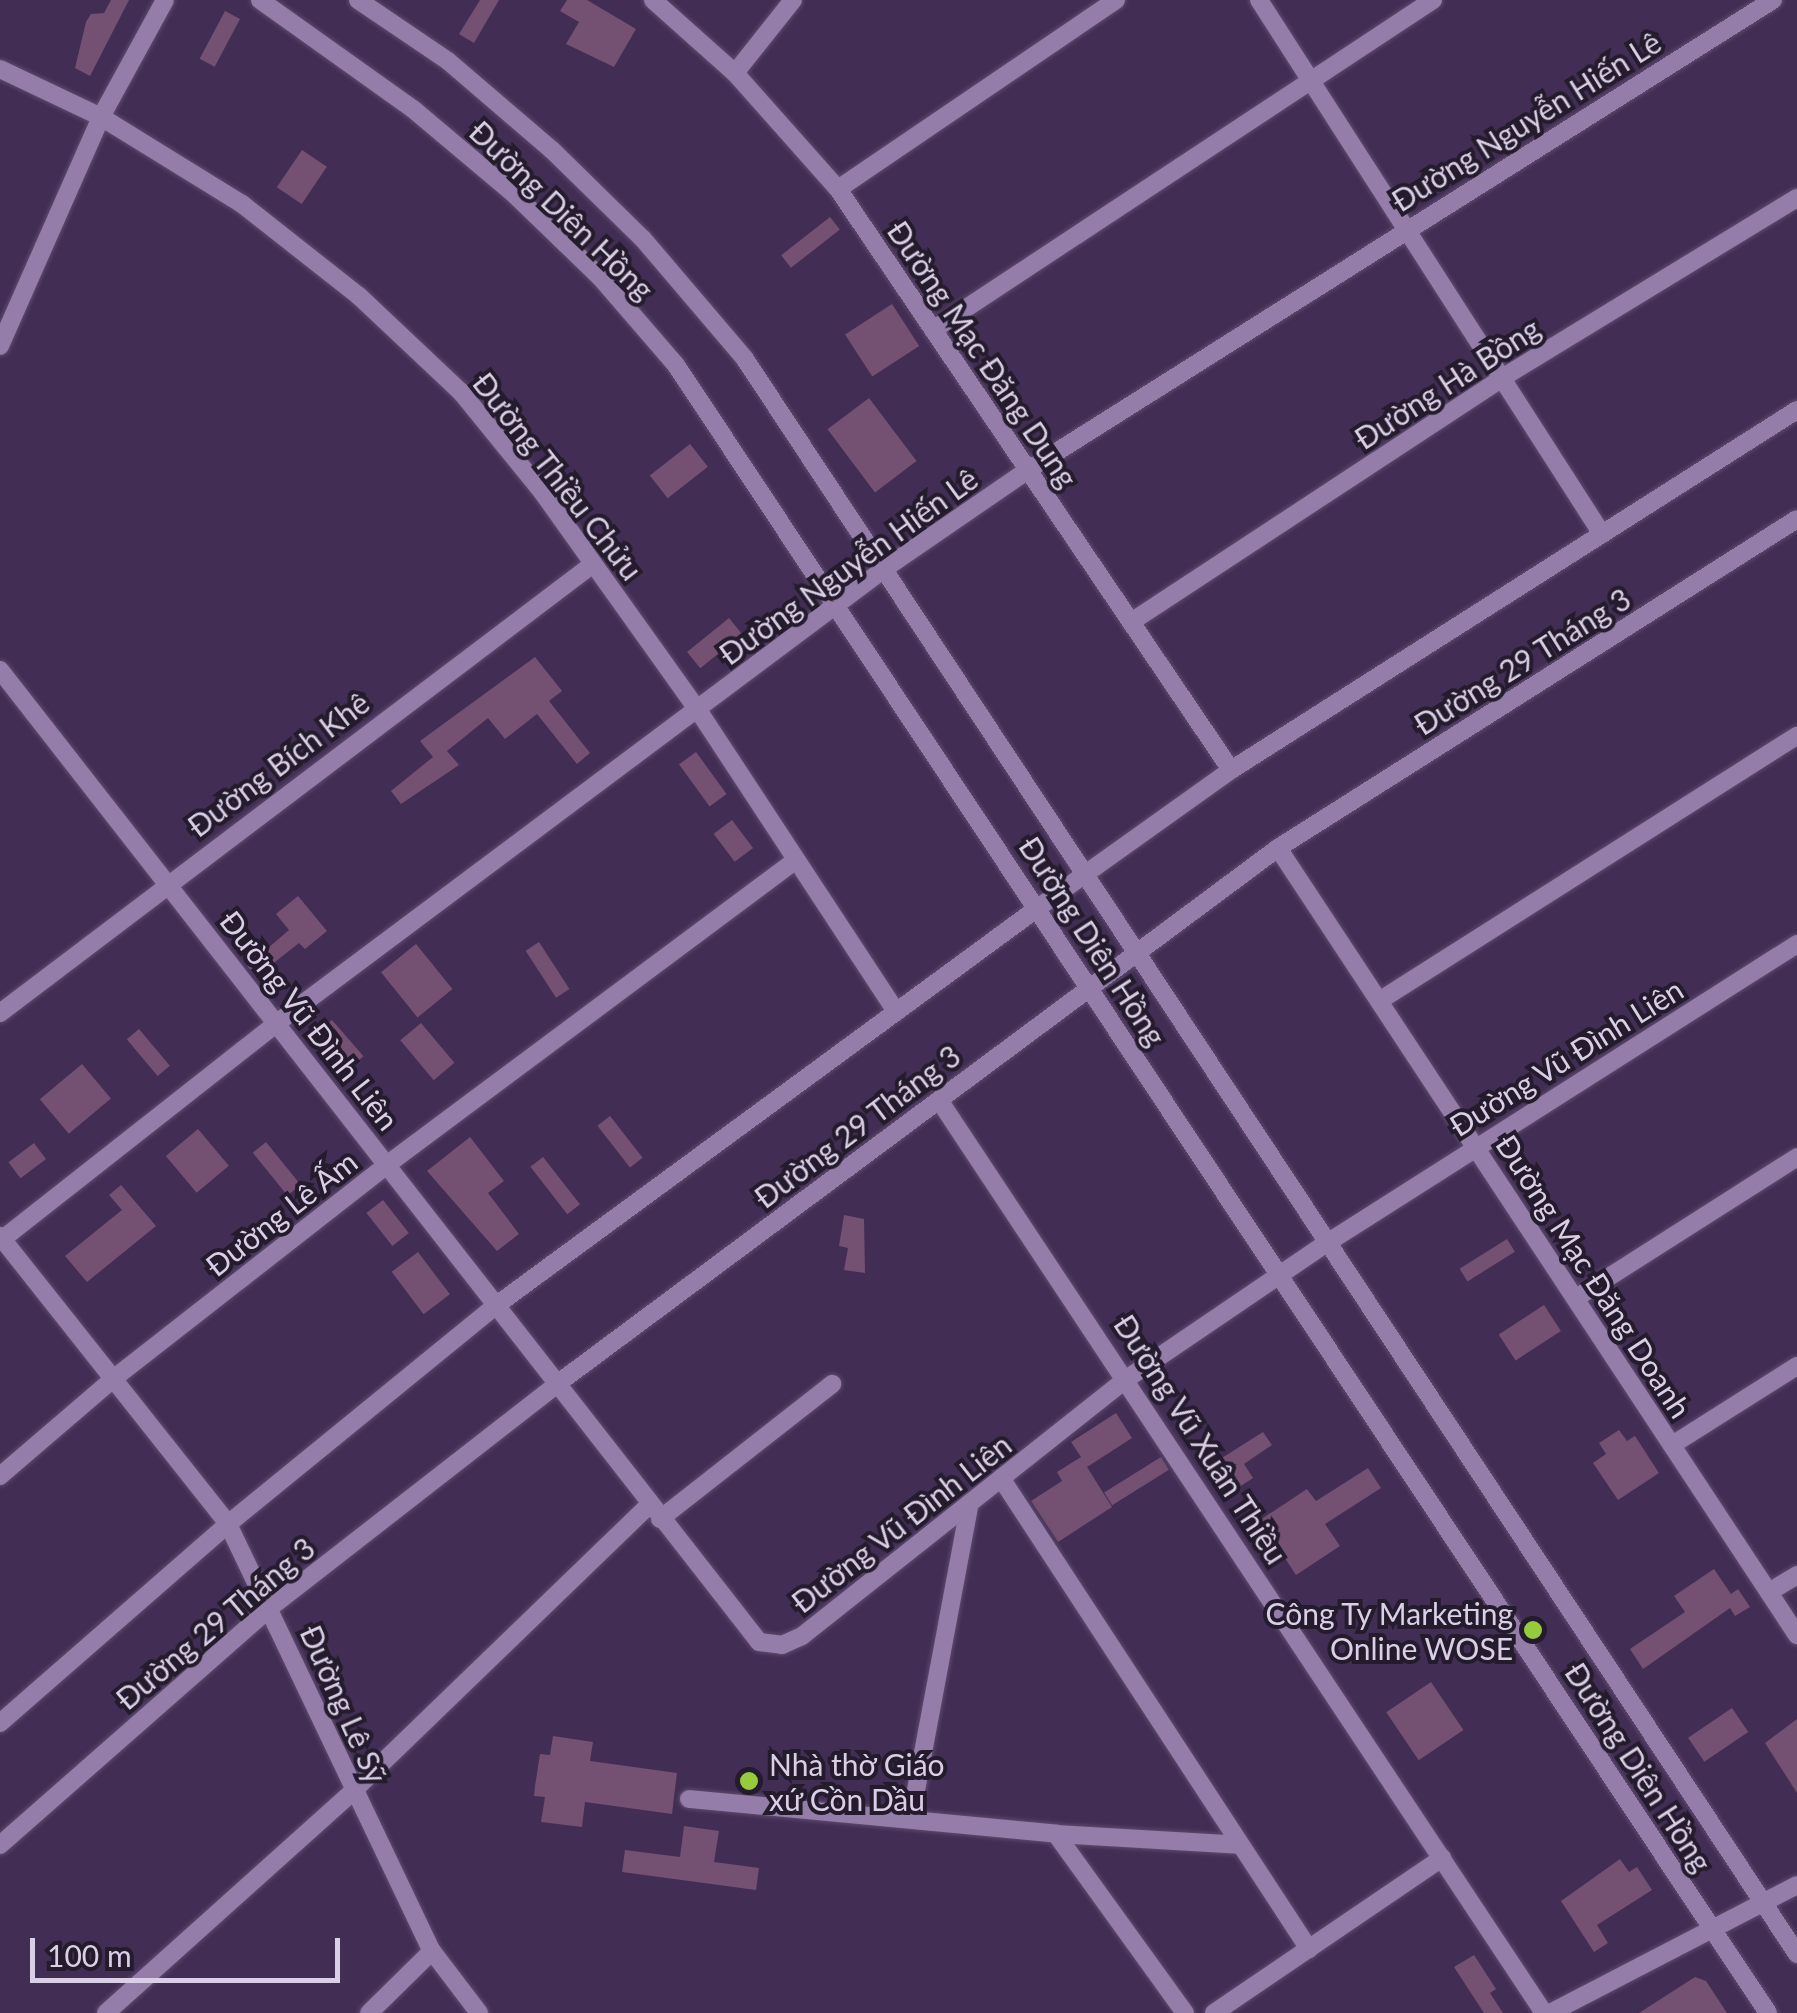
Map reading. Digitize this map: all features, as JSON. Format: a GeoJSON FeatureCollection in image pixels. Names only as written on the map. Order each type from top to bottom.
{"type":"FeatureCollection","features":[{"type":"Feature","properties":{"kind":"street"},"geometry":{"type":"LineString","coordinates":[[0,346],[101,116],[165,0]]}},
{"type":"Feature","properties":{"kind":"street","name":"Đường Diên Hồng"},"geometry":{"type":"LineString","coordinates":[[260,0],[414,108],[600,277],[676,365],[1039,907],[1768,2013]]}},
{"type":"Feature","properties":{"kind":"street","name":"Đường Diên Hồng"},"geometry":{"type":"LineString","coordinates":[[358,0],[448,61],[644,238],[746,360],[1797,1954]]}},
{"type":"Feature","properties":{"kind":"street","name":"Đường Mạc Đăng Dung"},"geometry":{"type":"LineString","coordinates":[[653,0],[736,72],[838,190],[1231,770]]}},
{"type":"Feature","properties":{"kind":"street"},"geometry":{"type":"LineString","coordinates":[[736,72],[793,0]]}},
{"type":"Feature","properties":{"kind":"street"},"geometry":{"type":"LineString","coordinates":[[838,190],[1116,0]]}},
{"type":"Feature","properties":{"kind":"street"},"geometry":{"type":"LineString","coordinates":[[1259,0],[1602,534]]}},
{"type":"Feature","properties":{"kind":"street"},"geometry":{"type":"LineString","coordinates":[[934,330],[1433,0]]}},
{"type":"Feature","properties":{"kind":"street","name":"Đường Nguyễn Hiến Lê"},"geometry":{"type":"LineString","coordinates":[[1,1239],[277,1023],[839,608],[884,569],[1028,470],[1406,228],[1773,0]]}},
{"type":"Feature","properties":{"kind":"street","name":"Đường Thiều Chửu"},"geometry":{"type":"LineString","coordinates":[[0,69],[101,116],[242,204],[359,296],[461,392],[594,564],[698,710],[896,1012]]}},
{"type":"Feature","properties":{"kind":"street","name":"Đường Hà Bồng"},"geometry":{"type":"LineString","coordinates":[[1131,622],[1502,378],[1797,198]]}},
{"type":"Feature","properties":{"kind":"street"},"geometry":{"type":"LineString","coordinates":[[0,1723],[228,1524],[498,1304],[1039,907],[1231,770],[1797,410]]}},
{"type":"Feature","properties":{"kind":"street","name":"Đường 29 Tháng 3"},"geometry":{"type":"LineString","coordinates":[[0,1846],[271,1608],[557,1384],[1278,848],[1797,519]]}},
{"type":"Feature","properties":{"kind":"street","name":"Đường Bích Khê"},"geometry":{"type":"LineString","coordinates":[[0,1013],[166,882],[594,564]]}},
{"type":"Feature","properties":{"kind":"street","name":"Đường Vũ Đình Liên"},"geometry":{"type":"LineString","coordinates":[[0,670],[498,1304],[744,1628],[760,1642],[782,1645],[802,1636],[1128,1378],[1327,1242],[1797,944]]}},
{"type":"Feature","properties":{"kind":"street"},"geometry":{"type":"LineString","coordinates":[[1380,1001],[1797,736]]}},
{"type":"Feature","properties":{"kind":"street","name":"Đường Mạc Đăng Doanh"},"geometry":{"type":"LineString","coordinates":[[1278,848],[1797,1634]]}},
{"type":"Feature","properties":{"kind":"street","name":"Đường Lê Ấm"},"geometry":{"type":"LineString","coordinates":[[0,1476],[113,1378],[388,1164],[796,860]]}},
{"type":"Feature","properties":{"kind":"street","name":"Đường Vũ Xuân Thiều"},"geometry":{"type":"LineString","coordinates":[[939,1100],[1128,1378],[1547,2013]]}},
{"type":"Feature","properties":{"kind":"street"},"geometry":{"type":"LineString","coordinates":[[1576,1298],[1797,1157]]}},
{"type":"Feature","properties":{"kind":"street","name":"Đường Lê Sỹ"},"geometry":{"type":"LineString","coordinates":[[1,1239],[228,1524],[432,1950],[479,2013]]}},
{"type":"Feature","properties":{"kind":"street"},"geometry":{"type":"LineString","coordinates":[[1672,1445],[1797,1366]]}},
{"type":"Feature","properties":{"kind":"street"},"geometry":{"type":"LineString","coordinates":[[106,2013],[655,1512],[832,1384]]}},
{"type":"Feature","properties":{"kind":"street"},"geometry":{"type":"LineString","coordinates":[[1001,1478],[1309,1948]]}},
{"type":"Feature","properties":{"kind":"street"},"geometry":{"type":"LineString","coordinates":[[911,1818],[970,1503]]}},
{"type":"Feature","properties":{"kind":"street"},"geometry":{"type":"LineString","coordinates":[[1769,1592],[1797,1575]]}},
{"type":"Feature","properties":{"kind":"street"},"geometry":{"type":"LineString","coordinates":[[689,1799],[1056,1834],[1238,1845]]}},
{"type":"Feature","properties":{"kind":"street"},"geometry":{"type":"LineString","coordinates":[[1056,1834],[1185,2013]]}},
{"type":"Feature","properties":{"kind":"street"},"geometry":{"type":"LineString","coordinates":[[1214,2013],[1442,1858]]}},
{"type":"Feature","properties":{"kind":"street"},"geometry":{"type":"LineString","coordinates":[[1547,2013],[1797,1885]]}},
{"type":"Feature","properties":{"kind":"street"},"geometry":{"type":"LineString","coordinates":[[369,2013],[432,1950]]}},
{"type":"Feature","properties":{"kind":"building"},"geometry":{"type":"Polygon","coordinates":[[[111,0],[129,0],[90,76],[75,68],[86,22],[91,14],[104,13],[111,0]]]}},
{"type":"Feature","properties":{"kind":"building"},"geometry":{"type":"Polygon","coordinates":[[[480,0],[499,0],[474,43],[459,34],[480,0]]]}},
{"type":"Feature","properties":{"kind":"building"},"geometry":{"type":"Polygon","coordinates":[[[567,0],[587,0],[636,29],[614,67],[566,44],[579,22],[560,11],[567,0]]]}},
{"type":"Feature","properties":{"kind":"building"},"geometry":{"type":"Polygon","coordinates":[[[225,11],[240,19],[215,67],[200,59],[225,11]]]}},
{"type":"Feature","properties":{"kind":"building"},"geometry":{"type":"Polygon","coordinates":[[[302,150],[327,167],[302,204],[277,187],[302,150]]]}},
{"type":"Feature","properties":{"kind":"building"},"geometry":{"type":"Polygon","coordinates":[[[830,217],[840,230],[791,268],[781,255],[830,217]]]}},
{"type":"Feature","properties":{"kind":"building"},"geometry":{"type":"Polygon","coordinates":[[[892,304],[919,346],[872,376],[845,334],[892,304]]]}},
{"type":"Feature","properties":{"kind":"building"},"geometry":{"type":"Polygon","coordinates":[[[869,398],[917,461],[875,492],[827,429],[869,398]]]}},
{"type":"Feature","properties":{"kind":"building"},"geometry":{"type":"Polygon","coordinates":[[[690,444],[708,467],[668,498],[650,475],[690,444]]]}},
{"type":"Feature","properties":{"kind":"building"},"geometry":{"type":"Polygon","coordinates":[[[729,618],[742,634],[700,668],[687,652],[729,618]]]}},
{"type":"Feature","properties":{"kind":"building"},"geometry":{"type":"Polygon","coordinates":[[[535,657],[562,691],[549,701],[590,753],[577,764],[537,714],[505,739],[488,718],[447,751],[459,765],[401,804],[391,791],[433,757],[420,741],[535,657]]]}},
{"type":"Feature","properties":{"kind":"building"},"geometry":{"type":"Polygon","coordinates":[[[696,752],[727,794],[710,806],[679,764],[696,752]]]}},
{"type":"Feature","properties":{"kind":"building"},"geometry":{"type":"Polygon","coordinates":[[[732,820],[753,848],[735,862],[714,834],[732,820]]]}},
{"type":"Feature","properties":{"kind":"building"},"geometry":{"type":"Polygon","coordinates":[[[298,896],[327,931],[305,949],[299,943],[256,977],[247,966],[289,930],[276,914],[298,896]]]}},
{"type":"Feature","properties":{"kind":"building"},"geometry":{"type":"Polygon","coordinates":[[[539,942],[569,989],[556,998],[526,951],[539,942]]]}},
{"type":"Feature","properties":{"kind":"building"},"geometry":{"type":"Polygon","coordinates":[[[416,944],[453,989],[418,1017],[381,972],[416,944]]]}},
{"type":"Feature","properties":{"kind":"building"},"geometry":{"type":"Polygon","coordinates":[[[332,1020],[363,1056],[350,1068],[318,1032],[332,1020]]]}},
{"type":"Feature","properties":{"kind":"building"},"geometry":{"type":"Polygon","coordinates":[[[421,1023],[454,1063],[434,1080],[400,1040],[421,1023]]]}},
{"type":"Feature","properties":{"kind":"building"},"geometry":{"type":"Polygon","coordinates":[[[139,1029],[170,1066],[158,1076],[127,1039],[139,1029]]]}},
{"type":"Feature","properties":{"kind":"building"},"geometry":{"type":"Polygon","coordinates":[[[82,1064],[111,1098],[69,1134],[40,1099],[82,1064]]]}},
{"type":"Feature","properties":{"kind":"building"},"geometry":{"type":"Polygon","coordinates":[[[610,1116],[643,1158],[630,1168],[597,1126],[610,1116]]]}},
{"type":"Feature","properties":{"kind":"building"},"geometry":{"type":"Polygon","coordinates":[[[198,1129],[229,1166],[197,1193],[166,1156],[198,1129]]]}},
{"type":"Feature","properties":{"kind":"building"},"geometry":{"type":"Polygon","coordinates":[[[470,1137],[504,1181],[488,1193],[519,1234],[497,1251],[427,1171],[470,1137]]]}},
{"type":"Feature","properties":{"kind":"building"},"geometry":{"type":"Polygon","coordinates":[[[266,1142],[301,1185],[287,1195],[253,1153],[266,1142]]]}},
{"type":"Feature","properties":{"kind":"building"},"geometry":{"type":"Polygon","coordinates":[[[34,1143],[46,1159],[20,1178],[8,1162],[34,1143]]]}},
{"type":"Feature","properties":{"kind":"building"},"geometry":{"type":"Polygon","coordinates":[[[543,1157],[580,1204],[567,1214],[530,1167],[543,1157]]]}},
{"type":"Feature","properties":{"kind":"building"},"geometry":{"type":"Polygon","coordinates":[[[121,1185],[156,1226],[87,1282],[65,1256],[122,1210],[109,1195],[121,1185]]]}},
{"type":"Feature","properties":{"kind":"building"},"geometry":{"type":"Polygon","coordinates":[[[383,1200],[409,1233],[392,1246],[366,1213],[383,1200]]]}},
{"type":"Feature","properties":{"kind":"building"},"geometry":{"type":"Polygon","coordinates":[[[844,1215],[864,1219],[865,1273],[844,1270],[848,1248],[839,1246],[844,1215]]]}},
{"type":"Feature","properties":{"kind":"building"},"geometry":{"type":"Polygon","coordinates":[[[1507,1239],[1515,1252],[1467,1281],[1460,1269],[1507,1239]]]}},
{"type":"Feature","properties":{"kind":"building"},"geometry":{"type":"Polygon","coordinates":[[[418,1252],[450,1294],[424,1314],[392,1272],[418,1252]]]}},
{"type":"Feature","properties":{"kind":"building"},"geometry":{"type":"Polygon","coordinates":[[[1544,1305],[1561,1331],[1516,1360],[1499,1334],[1544,1305]]]}},
{"type":"Feature","properties":{"kind":"building"},"geometry":{"type":"Polygon","coordinates":[[[1116,1413],[1132,1438],[1087,1467],[1112,1507],[1058,1542],[1031,1501],[1062,1481],[1057,1472],[1081,1457],[1071,1442],[1116,1413]]]}},
{"type":"Feature","properties":{"kind":"building"},"geometry":{"type":"Polygon","coordinates":[[[1619,1430],[1627,1441],[1635,1436],[1659,1473],[1618,1500],[1593,1463],[1606,1454],[1599,1443],[1619,1430]]]}},
{"type":"Feature","properties":{"kind":"building"},"geometry":{"type":"Polygon","coordinates":[[[1263,1432],[1272,1445],[1244,1464],[1253,1478],[1233,1491],[1214,1463],[1263,1432]]]}},
{"type":"Feature","properties":{"kind":"building"},"geometry":{"type":"Polygon","coordinates":[[[1161,1457],[1169,1470],[1112,1505],[1104,1493],[1161,1457]]]}},
{"type":"Feature","properties":{"kind":"building"},"geometry":{"type":"Polygon","coordinates":[[[1368,1468],[1381,1488],[1325,1524],[1340,1546],[1296,1575],[1260,1520],[1307,1489],[1316,1501],[1368,1468]]]}},
{"type":"Feature","properties":{"kind":"building"},"geometry":{"type":"Polygon","coordinates":[[[1714,1569],[1731,1594],[1738,1589],[1750,1607],[1735,1616],[1730,1608],[1643,1669],[1630,1649],[1685,1612],[1674,1596],[1714,1569]]]}},
{"type":"Feature","properties":{"kind":"building"},"geometry":{"type":"Polygon","coordinates":[[[1431,1682],[1463,1730],[1419,1760],[1386,1712],[1431,1682]]]}},
{"type":"Feature","properties":{"kind":"building"},"geometry":{"type":"Polygon","coordinates":[[[1732,1708],[1748,1732],[1704,1762],[1688,1738],[1732,1708]]]}},
{"type":"Feature","properties":{"kind":"building"},"geometry":{"type":"Polygon","coordinates":[[[1797,1719],[1797,1793],[1765,1743],[1797,1719]]]}},
{"type":"Feature","properties":{"kind":"building"},"geometry":{"type":"Polygon","coordinates":[[[553,1736],[593,1742],[590,1761],[677,1773],[672,1814],[585,1802],[582,1827],[541,1822],[545,1797],[534,1796],[535,1786],[540,1754],[550,1755],[553,1736]]]}},
{"type":"Feature","properties":{"kind":"building"},"geometry":{"type":"Polygon","coordinates":[[[684,1826],[719,1831],[714,1862],[759,1868],[756,1890],[622,1872],[625,1850],[680,1857],[684,1826]]]}},
{"type":"Feature","properties":{"kind":"building"},"geometry":{"type":"Polygon","coordinates":[[[1620,1859],[1629,1872],[1637,1867],[1652,1890],[1597,1925],[1608,1943],[1594,1952],[1561,1901],[1620,1859]]]}},
{"type":"Feature","properties":{"kind":"building"},"geometry":{"type":"Polygon","coordinates":[[[1474,1955],[1496,1989],[1490,1993],[1503,2013],[1484,2013],[1454,1967],[1474,1955]]]}},
{"type":"Feature","properties":{"kind":"building"},"geometry":{"type":"Polygon","coordinates":[[[1695,1977],[1706,1981],[1727,2013],[1639,2013],[1695,1977]]]}},
{"type":"Feature","properties":{"kind":"place","name":"Công Ty Marketing Online WOSE"},"geometry":{"type":"Point","coordinates":[1533,1630]}},
{"type":"Feature","properties":{"kind":"place","name":"Nhà thờ Giáo xứ Cồn Dầu"},"geometry":{"type":"Point","coordinates":[749,1781]}}]}
